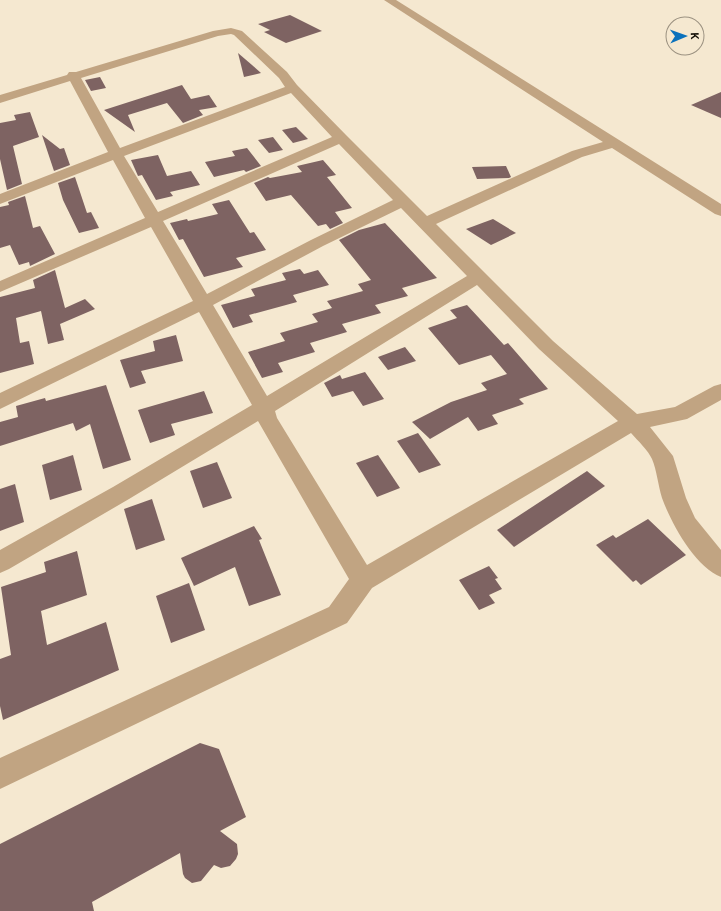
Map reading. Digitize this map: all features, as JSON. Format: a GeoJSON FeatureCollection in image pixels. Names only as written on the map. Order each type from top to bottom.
{"type":"FeatureCollection","features":[{"type":"Feature","properties":{"kind":"street"},"geometry":{"type":"LineString","coordinates":[[389,0],[721,211]]}},
{"type":"Feature","properties":{"kind":"street"},"geometry":{"type":"LineString","coordinates":[[0,98],[216,33],[231,31],[238,33],[283,75],[293,88],[341,138],[546,345],[633,422],[662,456],[674,498],[686,524],[705,550],[721,566]]}},
{"type":"Feature","properties":{"kind":"street"},"geometry":{"type":"LineString","coordinates":[[73,75],[116,154],[264,408],[267,419],[363,580]]}},
{"type":"Feature","properties":{"kind":"street"},"geometry":{"type":"LineString","coordinates":[[0,199],[293,88]]}},
{"type":"Feature","properties":{"kind":"street"},"geometry":{"type":"LineString","coordinates":[[0,287],[341,138]]}},
{"type":"Feature","properties":{"kind":"street"},"geometry":{"type":"LineString","coordinates":[[425,223],[577,154],[613,142]]}},
{"type":"Feature","properties":{"kind":"street"},"geometry":{"type":"LineString","coordinates":[[0,402],[204,303],[317,243],[403,201]]}},
{"type":"Feature","properties":{"kind":"street"},"geometry":{"type":"LineString","coordinates":[[0,562],[71,523],[264,408],[479,276]]}},
{"type":"Feature","properties":{"kind":"street"},"geometry":{"type":"LineString","coordinates":[[0,774],[338,615],[363,580],[633,422],[680,414],[721,391]]}},
{"type":"Feature","properties":{"kind":"building"},"geometry":{"type":"Polygon","coordinates":[[[290,15],[322,31],[286,43],[264,32],[270,30],[258,24],[290,15]]]}},
{"type":"Feature","properties":{"kind":"building"},"geometry":{"type":"Polygon","coordinates":[[[238,53],[252,65],[261,73],[244,77],[238,53]]]}},
{"type":"Feature","properties":{"kind":"building"},"geometry":{"type":"Polygon","coordinates":[[[100,77],[106,88],[91,91],[85,80],[100,77]]]}},
{"type":"Feature","properties":{"kind":"building"},"geometry":{"type":"Polygon","coordinates":[[[182,85],[191,99],[209,95],[217,107],[199,110],[203,115],[183,123],[167,103],[128,115],[135,132],[104,110],[182,85]]]}},
{"type":"Feature","properties":{"kind":"building"},"geometry":{"type":"Polygon","coordinates":[[[721,92],[721,118],[691,105],[721,92]]]}},
{"type":"Feature","properties":{"kind":"building"},"geometry":{"type":"Polygon","coordinates":[[[30,112],[39,137],[13,146],[22,184],[7,190],[0,159],[0,123],[16,120],[14,115],[30,112]]]}},
{"type":"Feature","properties":{"kind":"building"},"geometry":{"type":"Polygon","coordinates":[[[296,127],[308,139],[293,143],[282,130],[296,127]]]}},
{"type":"Feature","properties":{"kind":"building"},"geometry":{"type":"Polygon","coordinates":[[[42,135],[60,149],[64,148],[70,165],[54,171],[42,135]]]}},
{"type":"Feature","properties":{"kind":"building"},"geometry":{"type":"Polygon","coordinates":[[[273,137],[283,150],[269,153],[258,140],[273,137]]]}},
{"type":"Feature","properties":{"kind":"building"},"geometry":{"type":"Polygon","coordinates":[[[247,148],[261,166],[246,172],[244,170],[214,177],[205,162],[235,156],[232,151],[247,148]]]}},
{"type":"Feature","properties":{"kind":"building"},"geometry":{"type":"Polygon","coordinates":[[[158,155],[167,176],[191,171],[200,185],[170,192],[173,196],[156,200],[142,175],[138,176],[131,160],[158,155]]]}},
{"type":"Feature","properties":{"kind":"building"},"geometry":{"type":"Polygon","coordinates":[[[323,160],[336,175],[327,177],[352,208],[335,212],[343,223],[330,229],[326,224],[318,226],[291,195],[266,201],[254,183],[268,177],[270,178],[302,172],[297,166],[323,160]]]}},
{"type":"Feature","properties":{"kind":"building"},"geometry":{"type":"Polygon","coordinates":[[[506,166],[511,177],[509,178],[477,179],[472,167],[506,166]]]}},
{"type":"Feature","properties":{"kind":"building"},"geometry":{"type":"Polygon","coordinates":[[[75,177],[87,213],[91,212],[99,228],[79,233],[63,200],[58,183],[75,177]]]}},
{"type":"Feature","properties":{"kind":"building"},"geometry":{"type":"Polygon","coordinates":[[[25,196],[33,228],[40,226],[55,254],[30,266],[29,262],[19,265],[10,245],[0,248],[0,207],[9,205],[8,202],[25,196]]]}},
{"type":"Feature","properties":{"kind":"building"},"geometry":{"type":"Polygon","coordinates":[[[229,200],[250,233],[254,232],[266,250],[236,258],[243,267],[204,277],[183,239],[179,240],[170,223],[187,219],[188,221],[218,214],[212,204],[229,200]]]}},
{"type":"Feature","properties":{"kind":"building"},"geometry":{"type":"Polygon","coordinates":[[[493,219],[516,233],[491,245],[466,229],[493,219]]]}},
{"type":"Feature","properties":{"kind":"building"},"geometry":{"type":"Polygon","coordinates":[[[385,223],[437,278],[402,288],[408,296],[375,305],[381,313],[342,324],[347,332],[310,343],[315,352],[278,363],[283,372],[262,378],[248,352],[285,341],[280,333],[318,322],[312,314],[332,308],[327,301],[363,291],[358,284],[371,280],[339,240],[359,230],[385,223]]]}},
{"type":"Feature","properties":{"kind":"building"},"geometry":{"type":"Polygon","coordinates":[[[300,269],[304,274],[318,270],[329,285],[293,295],[297,302],[249,315],[253,322],[233,328],[221,305],[255,296],[251,289],[286,280],[282,273],[300,269]]]}},
{"type":"Feature","properties":{"kind":"building"},"geometry":{"type":"Polygon","coordinates":[[[55,270],[65,308],[85,299],[95,309],[60,324],[64,340],[48,344],[41,311],[16,318],[20,343],[29,341],[34,364],[0,373],[0,297],[35,288],[33,280],[55,270]]]}},
{"type":"Feature","properties":{"kind":"building"},"geometry":{"type":"Polygon","coordinates":[[[467,305],[504,345],[508,343],[548,389],[519,399],[524,404],[492,415],[498,424],[478,431],[468,417],[430,439],[412,422],[451,402],[487,390],[481,383],[507,374],[491,355],[459,365],[428,328],[457,318],[450,310],[467,305]]]}},
{"type":"Feature","properties":{"kind":"building"},"geometry":{"type":"Polygon","coordinates":[[[176,335],[183,361],[141,371],[146,383],[130,388],[120,360],[155,351],[153,341],[176,335]]]}},
{"type":"Feature","properties":{"kind":"building"},"geometry":{"type":"Polygon","coordinates":[[[405,347],[416,361],[388,370],[378,357],[405,347]]]}},
{"type":"Feature","properties":{"kind":"building"},"geometry":{"type":"Polygon","coordinates":[[[365,372],[384,399],[363,406],[353,391],[332,397],[324,383],[340,375],[342,379],[365,372]]]}},
{"type":"Feature","properties":{"kind":"building"},"geometry":{"type":"Polygon","coordinates":[[[106,385],[131,460],[103,469],[90,424],[76,431],[73,423],[0,446],[0,422],[18,417],[16,406],[45,398],[46,401],[106,385]]]}},
{"type":"Feature","properties":{"kind":"building"},"geometry":{"type":"Polygon","coordinates":[[[204,391],[213,413],[171,424],[175,435],[150,443],[138,410],[204,391]]]}},
{"type":"Feature","properties":{"kind":"building"},"geometry":{"type":"Polygon","coordinates":[[[418,433],[441,465],[419,473],[397,441],[418,433]]]}},
{"type":"Feature","properties":{"kind":"building"},"geometry":{"type":"Polygon","coordinates":[[[73,455],[82,490],[50,500],[42,465],[73,455]]]}},
{"type":"Feature","properties":{"kind":"building"},"geometry":{"type":"Polygon","coordinates":[[[378,455],[400,488],[377,497],[356,463],[378,455]]]}},
{"type":"Feature","properties":{"kind":"building"},"geometry":{"type":"Polygon","coordinates":[[[217,462],[232,498],[203,508],[190,471],[217,462]]]}},
{"type":"Feature","properties":{"kind":"building"},"geometry":{"type":"Polygon","coordinates":[[[587,471],[605,486],[514,547],[497,530],[587,471]]]}},
{"type":"Feature","properties":{"kind":"building"},"geometry":{"type":"Polygon","coordinates":[[[15,484],[24,522],[0,531],[0,489],[15,484]]]}},
{"type":"Feature","properties":{"kind":"building"},"geometry":{"type":"Polygon","coordinates":[[[152,499],[165,540],[136,550],[124,509],[152,499]]]}},
{"type":"Feature","properties":{"kind":"building"},"geometry":{"type":"Polygon","coordinates":[[[648,519],[686,555],[641,585],[636,580],[633,582],[596,545],[613,535],[616,538],[648,519]]]}},
{"type":"Feature","properties":{"kind":"building"},"geometry":{"type":"Polygon","coordinates":[[[254,526],[262,539],[259,540],[281,595],[249,606],[235,567],[194,586],[181,558],[254,526]]]}},
{"type":"Feature","properties":{"kind":"building"},"geometry":{"type":"Polygon","coordinates":[[[77,551],[87,595],[41,611],[47,645],[106,622],[119,670],[3,720],[0,706],[0,659],[11,655],[1,587],[46,572],[44,562],[77,551]]]}},
{"type":"Feature","properties":{"kind":"building"},"geometry":{"type":"Polygon","coordinates":[[[489,566],[498,578],[495,579],[502,589],[489,595],[495,603],[479,610],[459,580],[489,566]]]}},
{"type":"Feature","properties":{"kind":"building"},"geometry":{"type":"Polygon","coordinates":[[[189,583],[205,630],[171,643],[156,596],[189,583]]]}},
{"type":"Feature","properties":{"kind":"building"},"geometry":{"type":"Polygon","coordinates":[[[200,743],[219,749],[246,817],[220,831],[237,844],[238,854],[230,866],[221,868],[214,865],[201,881],[192,883],[185,878],[183,874],[180,853],[92,902],[94,911],[0,911],[0,844],[200,743]]]}}]}
